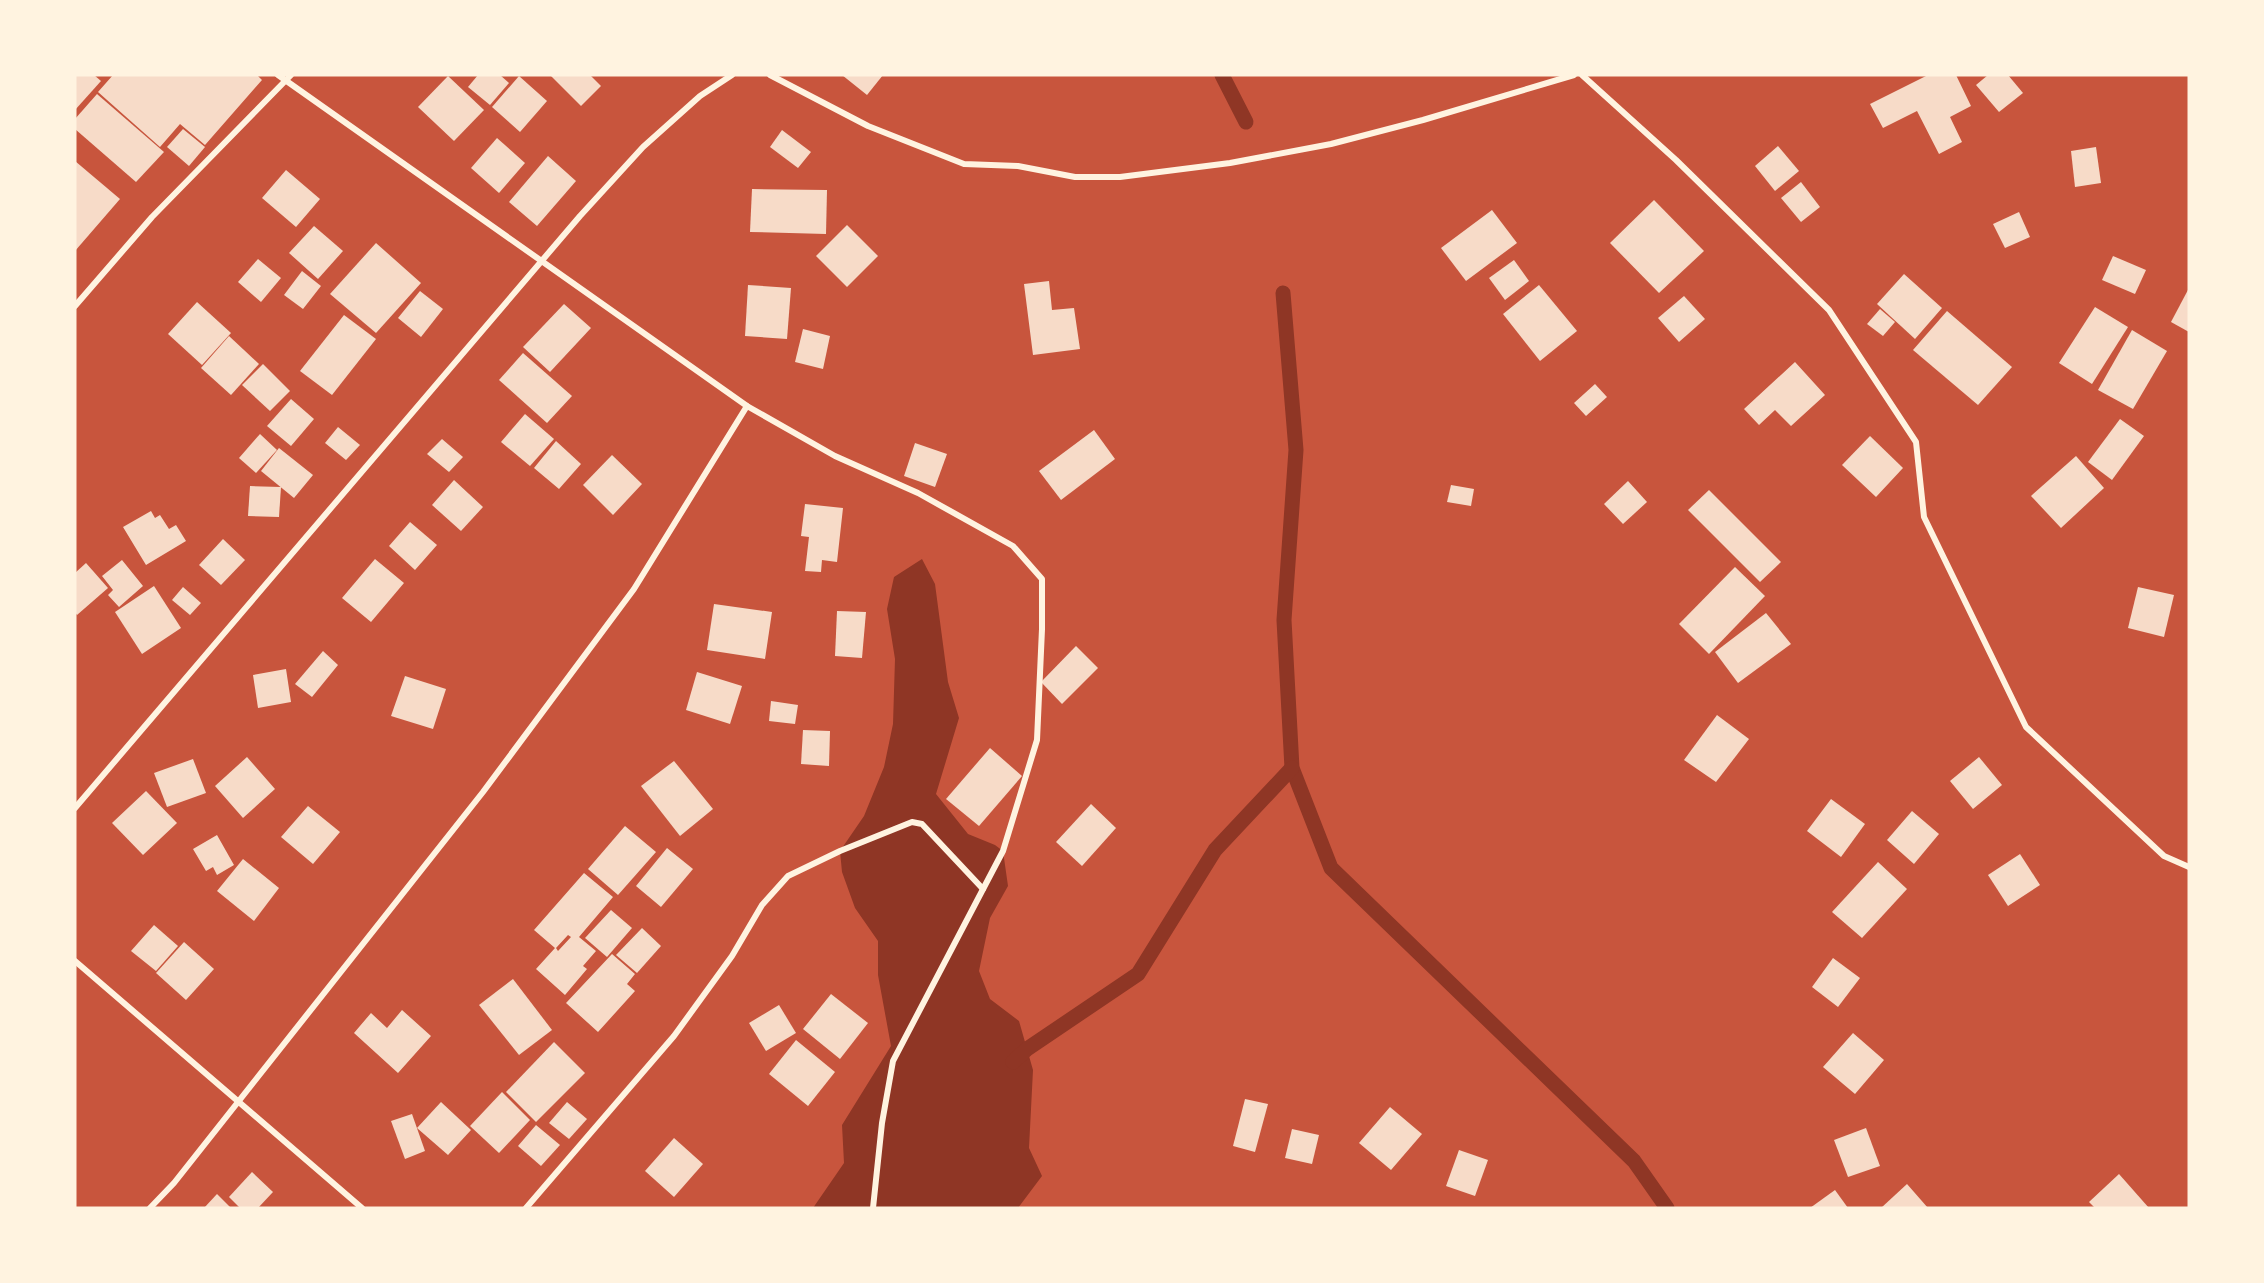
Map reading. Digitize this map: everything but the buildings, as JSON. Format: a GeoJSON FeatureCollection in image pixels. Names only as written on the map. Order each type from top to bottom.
{"type":"FeatureCollection","features":[{"type":"Feature","properties":{"kind":"street"},"geometry":{"type":"LineString","coordinates":[[279,75],[747,406],[835,456],[918,493],[1013,546],[1042,579],[1037,741],[1003,851],[893,1061],[882,1123],[873,1208]]}},
{"type":"Feature","properties":{"kind":"street"},"geometry":{"type":"LineString","coordinates":[[75,306],[152,217],[291,75]]}},
{"type":"Feature","properties":{"kind":"street"},"geometry":{"type":"LineString","coordinates":[[75,808],[580,216],[643,147],[700,96],[732,75]]}},
{"type":"Feature","properties":{"kind":"street"},"geometry":{"type":"LineString","coordinates":[[770,75],[868,126],[964,164],[1018,166],[1076,177],[1120,177],[1230,163],[1330,144],[1423,120],[1574,75]]}},
{"type":"Feature","properties":{"kind":"street"},"geometry":{"type":"LineString","coordinates":[[1582,75],[1676,160],[1829,310],[1916,442],[1924,517],[2026,727],[2164,856],[2189,867]]}},
{"type":"Feature","properties":{"kind":"street"},"geometry":{"type":"LineString","coordinates":[[150,1208],[174,1183],[483,792],[634,589],[747,406]]}},
{"type":"Feature","properties":{"kind":"street"},"geometry":{"type":"LineString","coordinates":[[526,1208],[674,1036],[732,956],[762,906],[788,876],[850,846],[912,822],[922,824],[984,889]]}},
{"type":"Feature","properties":{"kind":"street"},"geometry":{"type":"LineString","coordinates":[[75,961],[362,1208]]}},
{"type":"Feature","properties":{"kind":"shaded area"},"geometry":{"type":"Polygon","coordinates":[[[922,559],[935,584],[948,682],[959,718],[936,794],[968,834],[995,845],[1003,851],[1008,886],[990,918],[979,971],[990,999],[1019,1021],[1033,1070],[1029,1148],[1042,1176],[1018,1208],[813,1208],[844,1163],[842,1125],[891,1046],[878,975],[878,941],[855,908],[842,872],[840,851],[864,816],[884,767],[893,724],[895,659],[887,609],[894,577],[922,559]]]}},
{"type":"Feature","properties":{"kind":"waterway"},"geometry":{"type":"LineString","coordinates":[[1222,75],[1246,122]]}},
{"type":"Feature","properties":{"kind":"waterway"},"geometry":{"type":"LineString","coordinates":[[1283,293],[1296,450],[1284,620],[1292,768],[1331,868],[1634,1161],[1667,1208]]}},
{"type":"Feature","properties":{"kind":"waterway"},"geometry":{"type":"LineString","coordinates":[[1013,1062],[1027,1049],[1138,974],[1215,850],[1292,768]]}}]}
